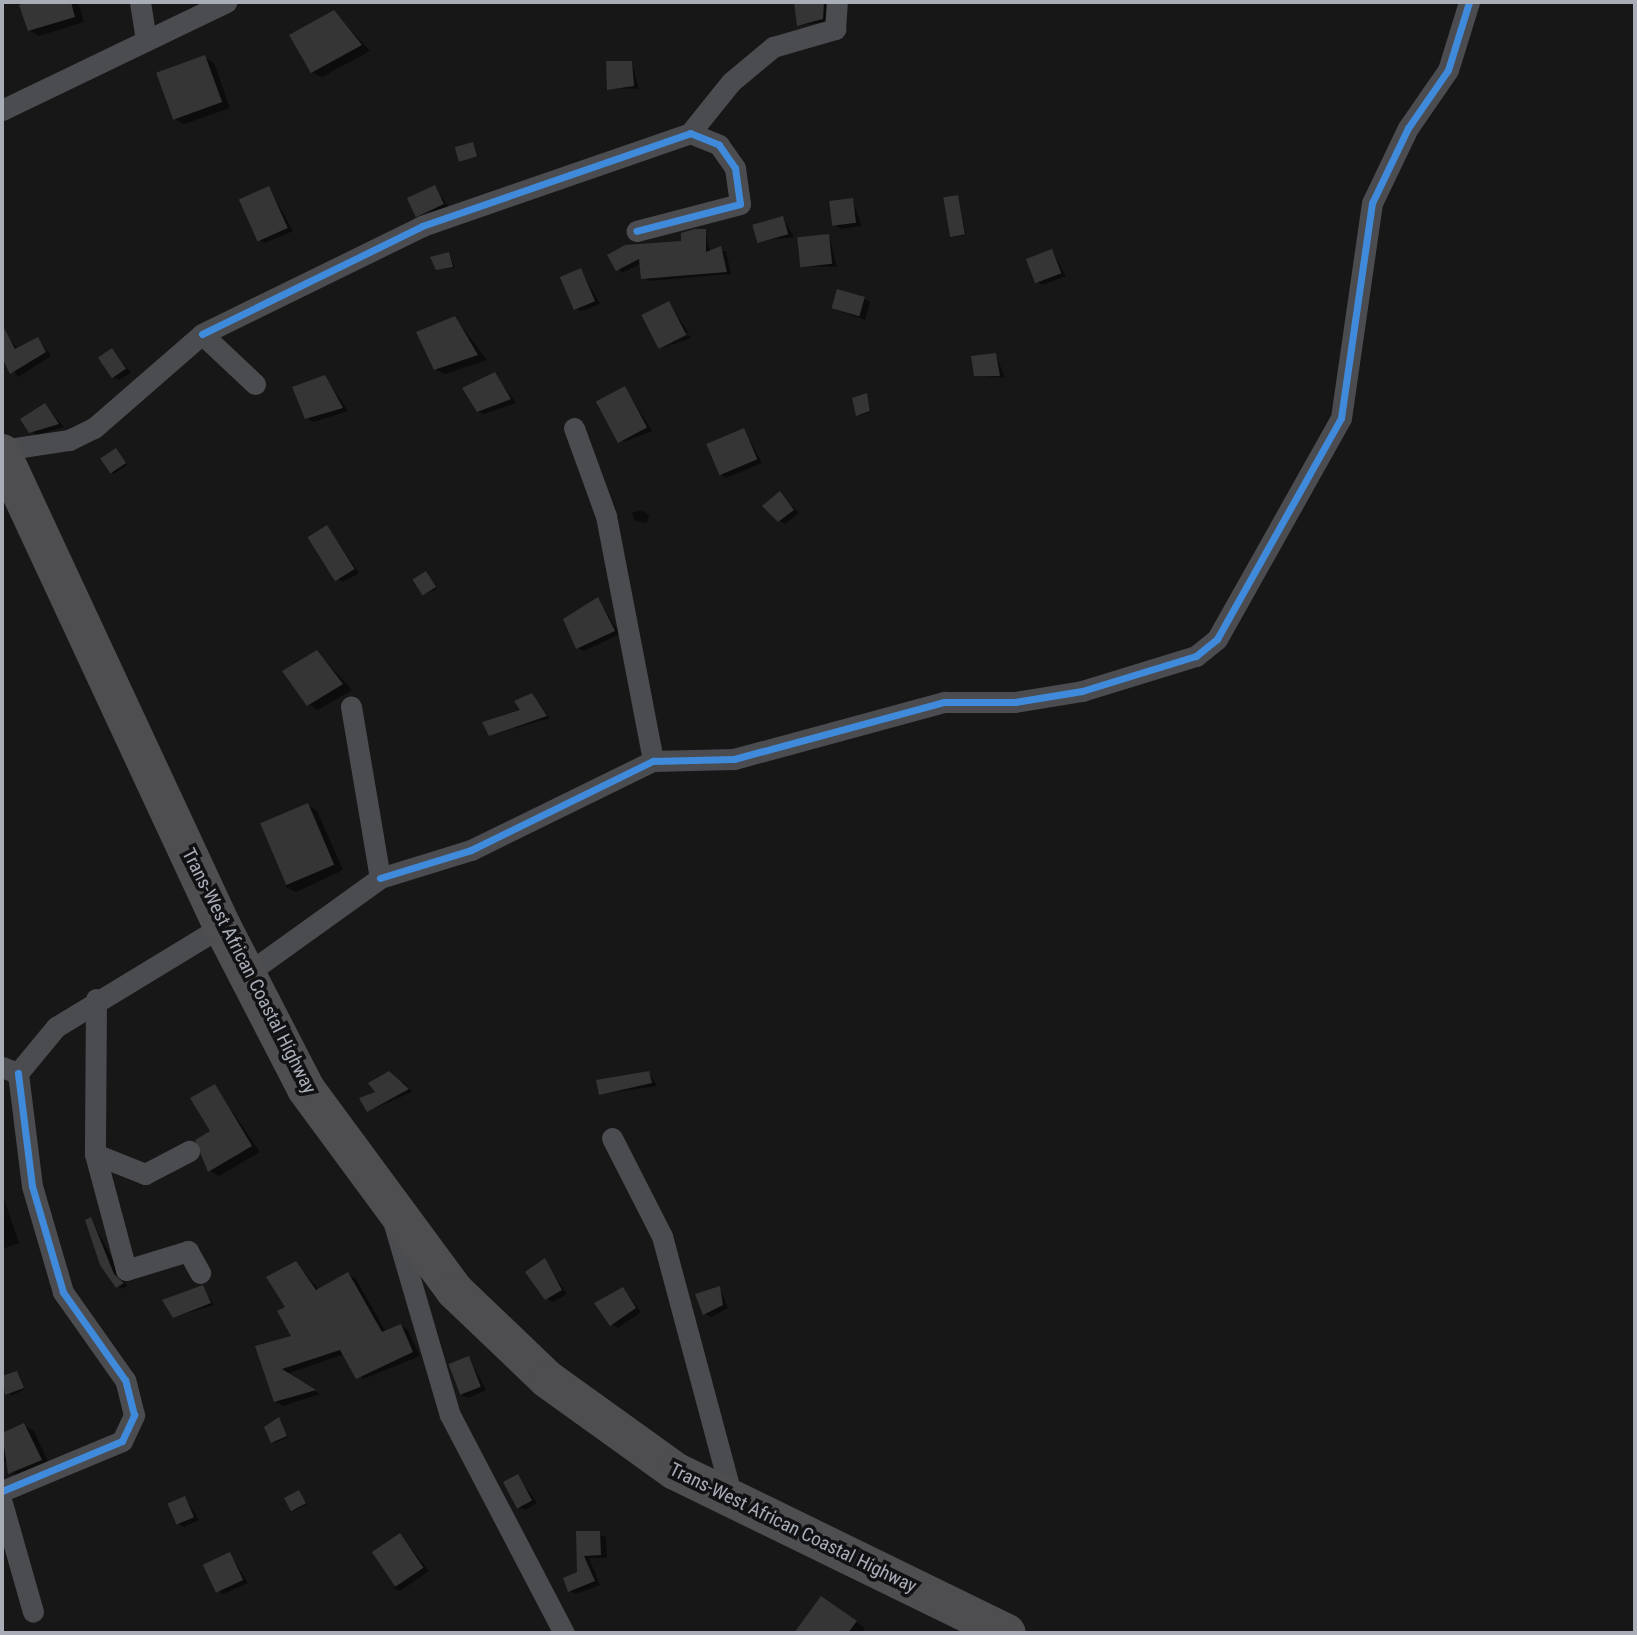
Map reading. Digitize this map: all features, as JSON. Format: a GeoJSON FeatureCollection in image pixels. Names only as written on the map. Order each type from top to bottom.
{"type":"FeatureCollection","features":[{"type":"Feature","properties":{"kind":"highway","name":"Trans-West African Coastal Highway"},"geometry":{"type":"LineString","coordinates":[[2,451],[222,926],[306,1089],[389,1209],[455,1291],[547,1379],[675,1471],[1007,1633]]}},
{"type":"Feature","properties":{"kind":"street"},"geometry":{"type":"LineString","coordinates":[[141,2],[146,38]]}},
{"type":"Feature","properties":{"kind":"street"},"geometry":{"type":"LineString","coordinates":[[2,110],[146,38],[226,2]]}},
{"type":"Feature","properties":{"kind":"street"},"geometry":{"type":"LineString","coordinates":[[2,451],[69,440],[94,428],[202,334],[422,226],[690,133],[732,82],[772,47],[835,29],[837,2]]}},
{"type":"Feature","properties":{"kind":"street"},"geometry":{"type":"LineString","coordinates":[[248,973],[380,878],[471,850],[653,761],[734,759],[944,702],[1015,702],[1082,691],[1196,656],[1217,639],[1341,418],[1372,203],[1408,128],[1448,70],[1469,2]]}},
{"type":"Feature","properties":{"kind":"street"},"geometry":{"type":"LineString","coordinates":[[636,231],[740,204],[735,168],[719,145],[690,133]]}},
{"type":"Feature","properties":{"kind":"street"},"geometry":{"type":"LineString","coordinates":[[202,334],[255,384]]}},
{"type":"Feature","properties":{"kind":"street"},"geometry":{"type":"LineString","coordinates":[[574,428],[606,516],[653,761]]}},
{"type":"Feature","properties":{"kind":"street"},"geometry":{"type":"LineString","coordinates":[[351,706],[380,878]]}},
{"type":"Feature","properties":{"kind":"street"},"geometry":{"type":"LineString","coordinates":[[2,1490],[122,1441],[134,1415],[125,1380],[79,1320],[56,1272],[32,1186],[10,1070],[56,1027],[96,999],[222,926]]}},
{"type":"Feature","properties":{"kind":"street"},"geometry":{"type":"LineString","coordinates":[[96,999],[95,1154],[126,1270],[188,1251],[200,1273]]}},
{"type":"Feature","properties":{"kind":"street"},"geometry":{"type":"LineString","coordinates":[[612,1138],[662,1236],[732,1497]]}},
{"type":"Feature","properties":{"kind":"street"},"geometry":{"type":"LineString","coordinates":[[95,1154],[145,1174],[189,1151]]}},
{"type":"Feature","properties":{"kind":"street"},"geometry":{"type":"LineString","coordinates":[[389,1209],[450,1415],[564,1633]]}},
{"type":"Feature","properties":{"kind":"street"},"geometry":{"type":"LineString","coordinates":[[2,1503],[33,1612]]}},
{"type":"Feature","properties":{"kind":"building"},"geometry":{"type":"Polygon","coordinates":[[[29,2],[71,2],[75,17],[28,31],[19,5],[29,2]]]}},
{"type":"Feature","properties":{"kind":"building"},"geometry":{"type":"Polygon","coordinates":[[[794,2],[824,2],[823,19],[797,26],[794,2]]]}},
{"type":"Feature","properties":{"kind":"building"},"geometry":{"type":"Polygon","coordinates":[[[334,10],[362,45],[311,73],[289,35],[334,10]]]}},
{"type":"Feature","properties":{"kind":"building"},"geometry":{"type":"Polygon","coordinates":[[[205,55],[222,102],[173,120],[156,73],[205,55]]]}},
{"type":"Feature","properties":{"kind":"building"},"geometry":{"type":"Polygon","coordinates":[[[606,61],[632,61],[634,86],[607,90],[606,61]]]}},
{"type":"Feature","properties":{"kind":"building"},"geometry":{"type":"Polygon","coordinates":[[[473,142],[477,156],[459,162],[455,147],[473,142]]]}},
{"type":"Feature","properties":{"kind":"building"},"geometry":{"type":"Polygon","coordinates":[[[435,185],[444,204],[416,217],[407,198],[435,185]]]}},
{"type":"Feature","properties":{"kind":"building"},"geometry":{"type":"Polygon","coordinates":[[[269,186],[288,228],[258,241],[239,199],[269,186]]]}},
{"type":"Feature","properties":{"kind":"building"},"geometry":{"type":"Polygon","coordinates":[[[958,195],[965,234],[950,237],[943,198],[958,195]]]}},
{"type":"Feature","properties":{"kind":"building"},"geometry":{"type":"Polygon","coordinates":[[[853,198],[856,223],[832,226],[829,201],[853,198]]]}},
{"type":"Feature","properties":{"kind":"building"},"geometry":{"type":"Polygon","coordinates":[[[783,216],[788,234],[757,243],[752,225],[783,216]]]}},
{"type":"Feature","properties":{"kind":"building"},"geometry":{"type":"Polygon","coordinates":[[[706,229],[706,252],[721,246],[727,272],[641,279],[639,259],[616,271],[607,255],[625,245],[681,241],[681,233],[706,229]]]}},
{"type":"Feature","properties":{"kind":"building"},"geometry":{"type":"Polygon","coordinates":[[[829,234],[832,264],[800,267],[797,237],[829,234]]]}},
{"type":"Feature","properties":{"kind":"building"},"geometry":{"type":"Polygon","coordinates":[[[1052,249],[1061,273],[1035,283],[1026,259],[1052,249]]]}},
{"type":"Feature","properties":{"kind":"building"},"geometry":{"type":"Polygon","coordinates":[[[449,252],[453,267],[436,270],[430,257],[449,252]]]}},
{"type":"Feature","properties":{"kind":"building"},"geometry":{"type":"Polygon","coordinates":[[[581,268],[595,301],[574,310],[560,277],[581,268]]]}},
{"type":"Feature","properties":{"kind":"building"},"geometry":{"type":"Polygon","coordinates":[[[837,289],[865,297],[859,316],[831,308],[837,289]]]}},
{"type":"Feature","properties":{"kind":"building"},"geometry":{"type":"Polygon","coordinates":[[[669,301],[686,335],[659,349],[641,315],[669,301]]]}},
{"type":"Feature","properties":{"kind":"building"},"geometry":{"type":"Polygon","coordinates":[[[455,316],[478,355],[434,370],[416,332],[455,316]]]}},
{"type":"Feature","properties":{"kind":"building"},"geometry":{"type":"Polygon","coordinates":[[[2,324],[15,349],[38,337],[46,352],[10,374],[2,358],[2,324]]]}},
{"type":"Feature","properties":{"kind":"building"},"geometry":{"type":"Polygon","coordinates":[[[112,348],[126,369],[112,378],[98,358],[112,348]]]}},
{"type":"Feature","properties":{"kind":"building"},"geometry":{"type":"Polygon","coordinates":[[[996,353],[1000,376],[974,376],[971,356],[996,353]]]}},
{"type":"Feature","properties":{"kind":"building"},"geometry":{"type":"Polygon","coordinates":[[[495,372],[511,399],[477,412],[462,388],[495,372]]]}},
{"type":"Feature","properties":{"kind":"building"},"geometry":{"type":"Polygon","coordinates":[[[325,375],[343,408],[305,419],[292,387],[325,375]]]}},
{"type":"Feature","properties":{"kind":"building"},"geometry":{"type":"Polygon","coordinates":[[[625,386],[647,427],[618,443],[596,401],[625,386]]]}},
{"type":"Feature","properties":{"kind":"building"},"geometry":{"type":"Polygon","coordinates":[[[867,393],[870,411],[856,416],[852,398],[867,393]]]}},
{"type":"Feature","properties":{"kind":"building"},"geometry":{"type":"Polygon","coordinates":[[[45,403],[59,424],[29,433],[20,419],[45,403]]]}},
{"type":"Feature","properties":{"kind":"building"},"geometry":{"type":"Polygon","coordinates":[[[744,428],[757,459],[720,475],[706,444],[744,428]]]}},
{"type":"Feature","properties":{"kind":"building"},"geometry":{"type":"Polygon","coordinates":[[[116,448],[126,463],[110,474],[100,459],[116,448]]]}},
{"type":"Feature","properties":{"kind":"building"},"geometry":{"type":"Polygon","coordinates":[[[780,491],[794,510],[778,522],[762,506],[780,491]]]}},
{"type":"Feature","properties":{"kind":"building"},"geometry":{"type":"Polygon","coordinates":[[[327,525],[355,569],[335,581],[307,537],[327,525]]]}},
{"type":"Feature","properties":{"kind":"building"},"geometry":{"type":"Polygon","coordinates":[[[426,571],[436,587],[422,596],[412,579],[426,571]]]}},
{"type":"Feature","properties":{"kind":"building"},"geometry":{"type":"Polygon","coordinates":[[[598,597],[615,631],[576,649],[563,619],[598,597]]]}},
{"type":"Feature","properties":{"kind":"building"},"geometry":{"type":"Polygon","coordinates":[[[317,650],[343,684],[307,706],[282,671],[317,650]]]}},
{"type":"Feature","properties":{"kind":"building"},"geometry":{"type":"Polygon","coordinates":[[[532,693],[547,716],[489,736],[482,722],[520,710],[514,701],[532,693]]]}},
{"type":"Feature","properties":{"kind":"building"},"geometry":{"type":"Polygon","coordinates":[[[308,803],[334,865],[286,885],[260,823],[308,803]]]}},
{"type":"Feature","properties":{"kind":"building"},"geometry":{"type":"Polygon","coordinates":[[[389,1071],[409,1089],[367,1112],[359,1098],[375,1092],[368,1083],[389,1071]]]}},
{"type":"Feature","properties":{"kind":"building"},"geometry":{"type":"Polygon","coordinates":[[[649,1071],[652,1083],[599,1095],[596,1080],[649,1071]]]}},
{"type":"Feature","properties":{"kind":"building"},"geometry":{"type":"Polygon","coordinates":[[[215,1084],[252,1146],[208,1172],[195,1140],[210,1131],[190,1098],[215,1084]]]}},
{"type":"Feature","properties":{"kind":"building"},"geometry":{"type":"Polygon","coordinates":[[[91,1217],[114,1274],[124,1283],[116,1288],[100,1265],[85,1220],[91,1217]]]}},
{"type":"Feature","properties":{"kind":"building"},"geometry":{"type":"Polygon","coordinates":[[[545,1258],[562,1290],[545,1300],[525,1272],[545,1258]]]}},
{"type":"Feature","properties":{"kind":"building"},"geometry":{"type":"Polygon","coordinates":[[[296,1261],[316,1290],[348,1272],[382,1332],[401,1324],[413,1352],[356,1379],[340,1350],[282,1369],[316,1390],[274,1402],[255,1346],[291,1336],[277,1311],[285,1307],[266,1277],[296,1261]]]}},
{"type":"Feature","properties":{"kind":"building"},"geometry":{"type":"Polygon","coordinates":[[[203,1285],[211,1303],[173,1318],[162,1300],[203,1285]]]}},
{"type":"Feature","properties":{"kind":"building"},"geometry":{"type":"Polygon","coordinates":[[[720,1286],[723,1305],[703,1315],[695,1294],[720,1286]]]}},
{"type":"Feature","properties":{"kind":"building"},"geometry":{"type":"Polygon","coordinates":[[[623,1287],[636,1308],[610,1326],[594,1303],[623,1287]]]}},
{"type":"Feature","properties":{"kind":"building"},"geometry":{"type":"Polygon","coordinates":[[[469,1356],[481,1387],[460,1395],[448,1364],[469,1356]]]}},
{"type":"Feature","properties":{"kind":"building"},"geometry":{"type":"Polygon","coordinates":[[[17,1371],[24,1388],[5,1395],[2,1376],[17,1371]]]}},
{"type":"Feature","properties":{"kind":"building"},"geometry":{"type":"Polygon","coordinates":[[[279,1417],[287,1436],[271,1443],[264,1427],[279,1417]]]}},
{"type":"Feature","properties":{"kind":"building"},"geometry":{"type":"Polygon","coordinates":[[[24,1423],[42,1460],[8,1474],[2,1433],[24,1423]]]}},
{"type":"Feature","properties":{"kind":"building"},"geometry":{"type":"Polygon","coordinates":[[[518,1474],[532,1500],[517,1508],[503,1482],[518,1474]]]}},
{"type":"Feature","properties":{"kind":"building"},"geometry":{"type":"Polygon","coordinates":[[[299,1490],[306,1503],[291,1511],[284,1498],[299,1490]]]}},
{"type":"Feature","properties":{"kind":"building"},"geometry":{"type":"Polygon","coordinates":[[[185,1496],[194,1517],[176,1525],[168,1503],[185,1496]]]}},
{"type":"Feature","properties":{"kind":"building"},"geometry":{"type":"Polygon","coordinates":[[[576,1531],[600,1531],[601,1555],[584,1556],[595,1581],[568,1592],[563,1578],[577,1572],[576,1531]]]}},
{"type":"Feature","properties":{"kind":"building"},"geometry":{"type":"Polygon","coordinates":[[[400,1533],[423,1568],[395,1587],[372,1552],[400,1533]]]}},
{"type":"Feature","properties":{"kind":"building"},"geometry":{"type":"Polygon","coordinates":[[[230,1552],[243,1580],[216,1593],[203,1565],[230,1552]]]}},
{"type":"Feature","properties":{"kind":"building"},"geometry":{"type":"Polygon","coordinates":[[[821,1596],[857,1621],[848,1633],[794,1633],[821,1596]]]}},
{"type":"Feature","properties":{"kind":"cycle path"},"geometry":{"type":"LineString","coordinates":[[380,878],[471,850],[653,761],[734,759],[944,702],[1015,702],[1082,691],[1196,656],[1217,639],[1341,418],[1372,203],[1408,128],[1448,70],[1469,2]]}},
{"type":"Feature","properties":{"kind":"cycle path"},"geometry":{"type":"LineString","coordinates":[[202,334],[422,226],[690,133],[719,145],[735,168],[740,204],[636,231]]}},
{"type":"Feature","properties":{"kind":"cycle path"},"geometry":{"type":"LineString","coordinates":[[2,1491],[122,1441],[134,1415],[125,1380],[63,1292],[32,1186],[18,1073]]}}]}
